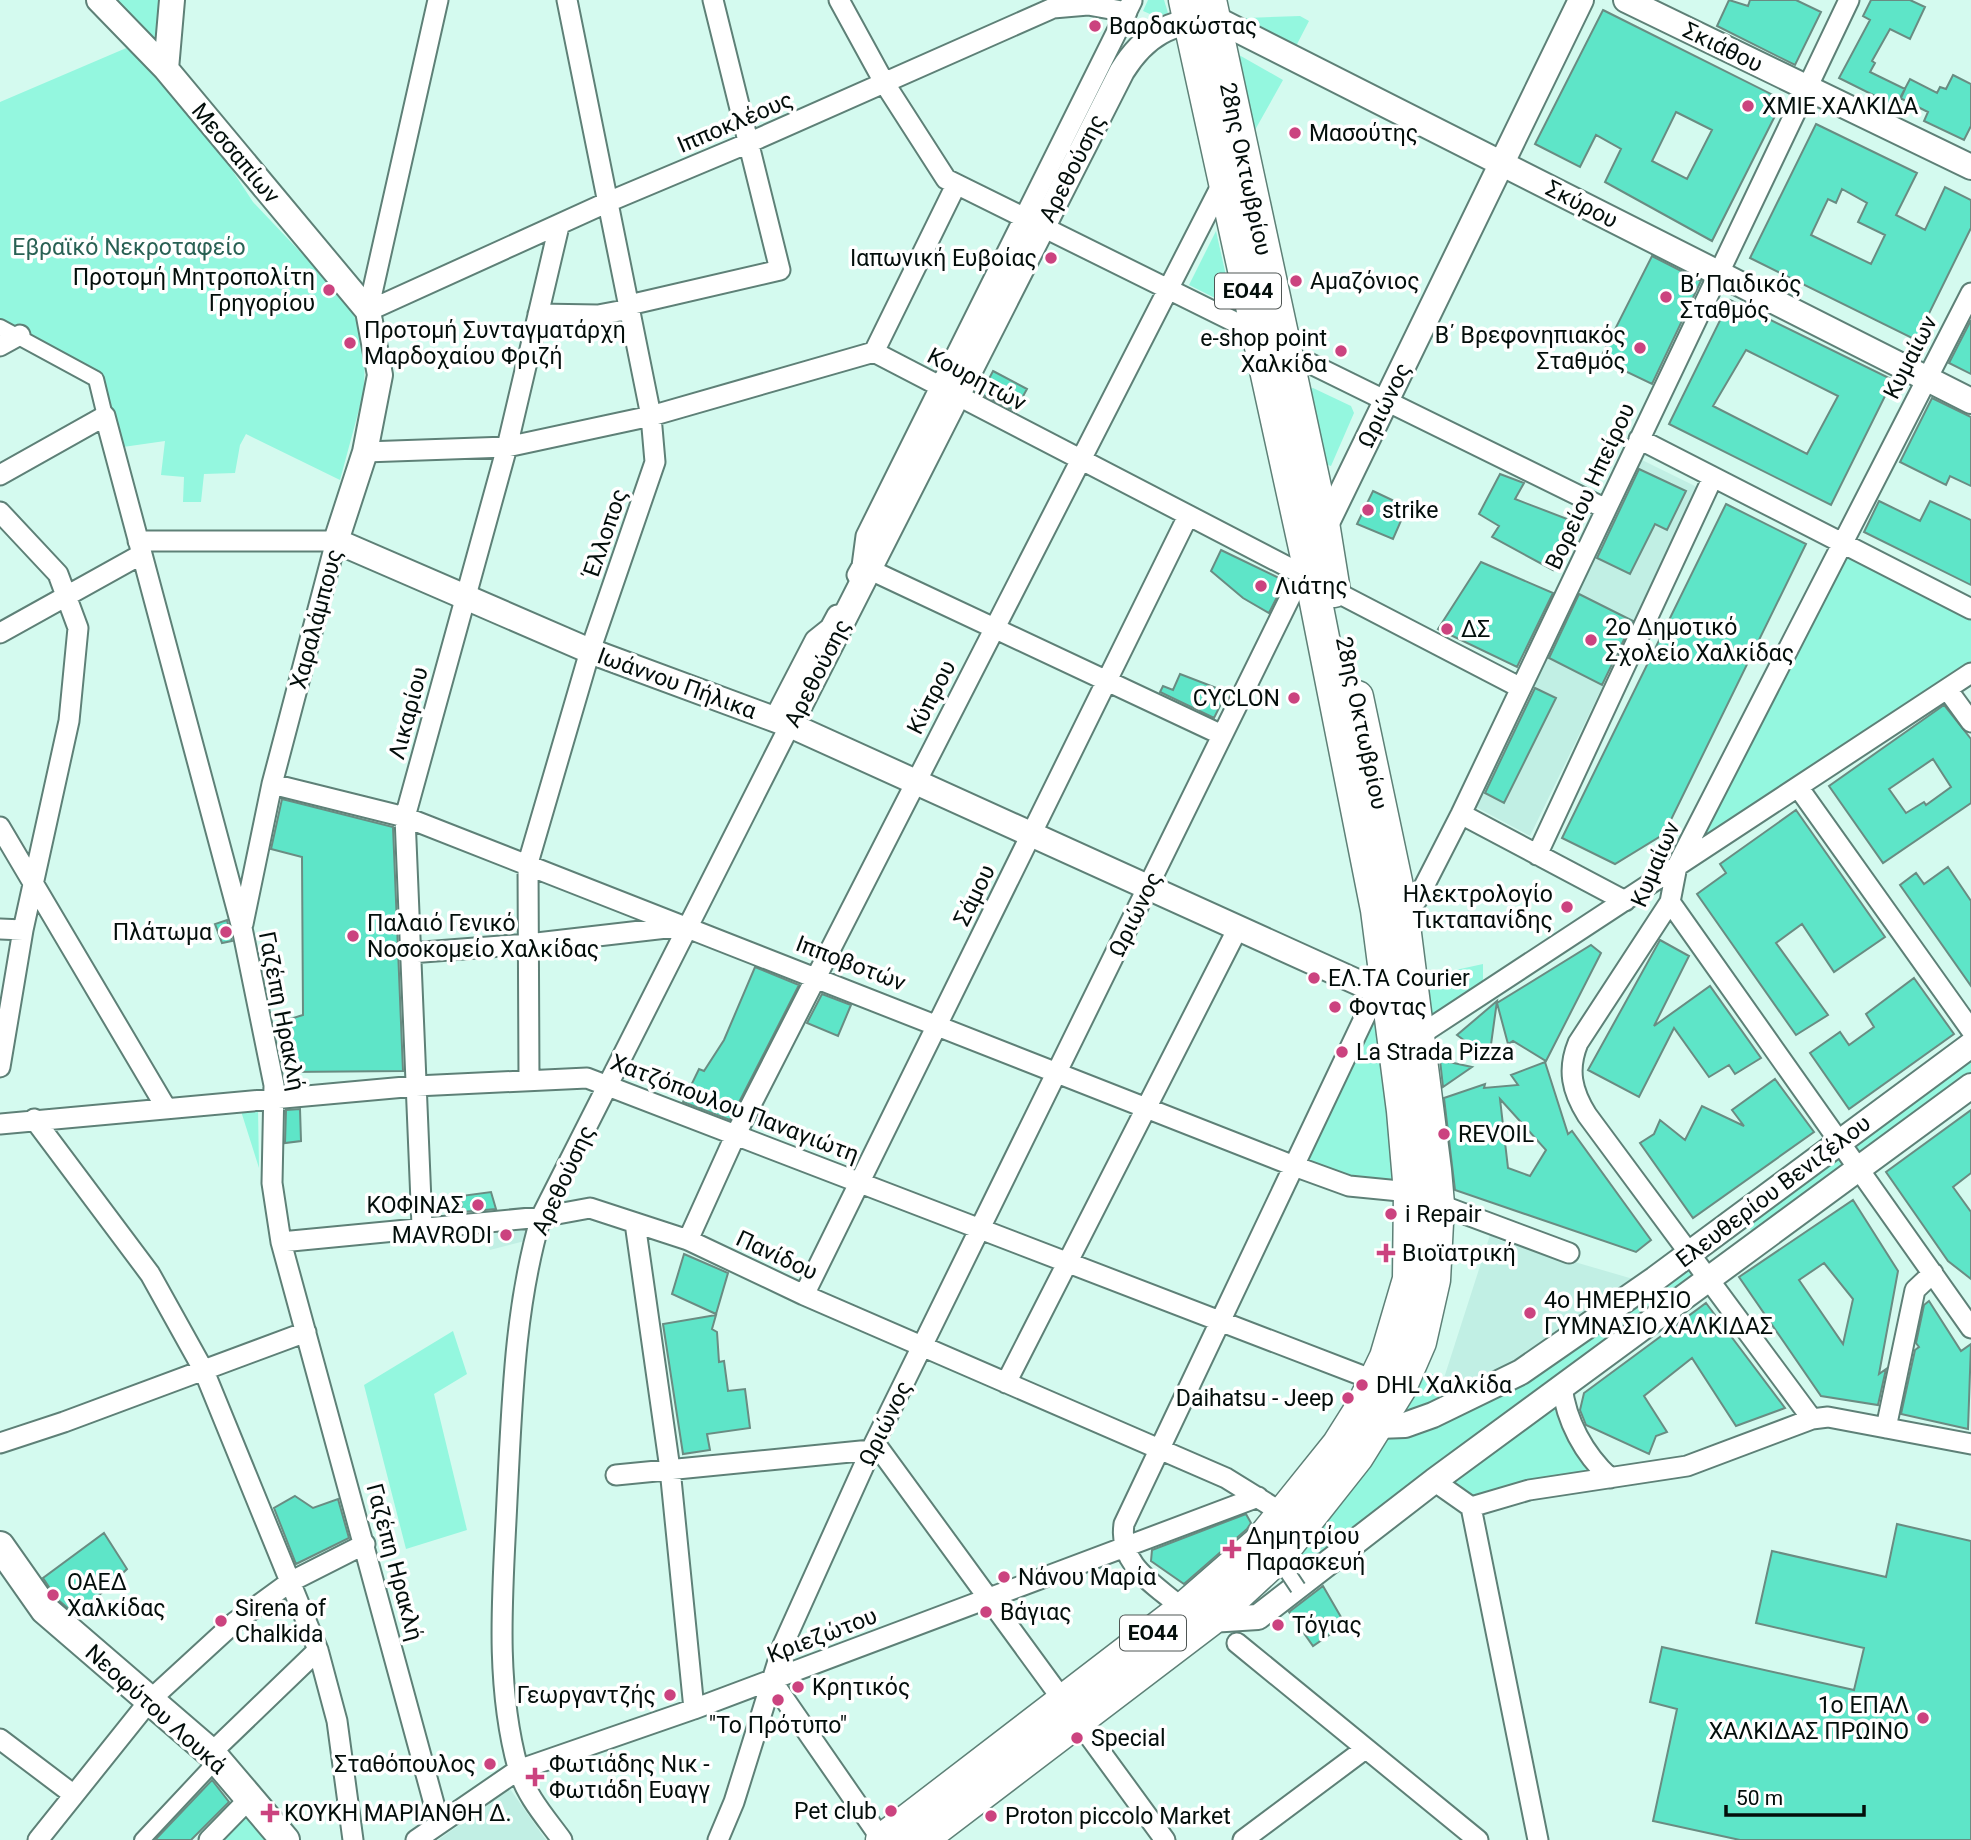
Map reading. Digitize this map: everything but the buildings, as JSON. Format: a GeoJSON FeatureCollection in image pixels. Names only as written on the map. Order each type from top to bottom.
{"type":"FeatureCollection","features":[{"type":"Feature","properties":{"kind":"main road","name":"28ης Οκτωβρίου"},"geometry":{"type":"LineString","coordinates":[[1200,9],[1224,179],[1257,333],[1313,577],[1402,910],[1417,1037],[1424,1198],[1409,1279],[1395,1333],[1376,1381]]}},
{"type":"Feature","properties":{"kind":"main road","name":"28ης Οκτωβρίου"},"geometry":{"type":"LineString","coordinates":[[1200,9],[1289,366],[1324,529],[1313,577],[1377,910],[1383,990],[1424,1198],[1434,1280],[1420,1342],[1400,1388],[1378,1426]]}},
{"type":"Feature","properties":{"kind":"main road","name":"ΕΟ44"},"geometry":{"type":"LineString","coordinates":[[1196,1615],[1248,1554],[1271,1506],[1338,1445],[1376,1381]]}},
{"type":"Feature","properties":{"kind":"main road","name":"ΕΟ44"},"geometry":{"type":"LineString","coordinates":[[921,1840],[1072,1712],[1196,1615],[1277,1571],[1310,1518],[1378,1426]]}},
{"type":"Feature","properties":{"kind":"main road","name":"Νεοφύτου Λουκά"},"geometry":{"type":"LineString","coordinates":[[0,1546],[46,1610],[214,1757],[251,1797],[285,1840]]}},
{"type":"Feature","properties":{"kind":"main road","name":"ΕΟ44"},"geometry":{"type":"LineString","coordinates":[[882,1840],[1072,1712]]}},
{"type":"Feature","properties":{"kind":"street","name":"Μεσσαπίων"},"geometry":{"type":"LineString","coordinates":[[99,0],[166,69],[368,311]]}},
{"type":"Feature","properties":{"kind":"street"},"geometry":{"type":"LineString","coordinates":[[166,69],[172,0]]}},
{"type":"Feature","properties":{"kind":"street"},"geometry":{"type":"LineString","coordinates":[[368,311],[438,0]]}},
{"type":"Feature","properties":{"kind":"street","name":"Έλλοπος"},"geometry":{"type":"LineString","coordinates":[[529,1080],[528,863],[590,652],[655,462],[652,415],[567,0]]}},
{"type":"Feature","properties":{"kind":"street"},"geometry":{"type":"LineString","coordinates":[[538,314],[598,315],[779,270],[746,145],[713,0]]}},
{"type":"Feature","properties":{"kind":"street"},"geometry":{"type":"LineString","coordinates":[[839,0],[937,171],[956,185],[1034,221],[1257,333]]}},
{"type":"Feature","properties":{"kind":"street","name":"Ωριώνος"},"geometry":{"type":"LineString","coordinates":[[1324,529],[1581,0]]}},
{"type":"Feature","properties":{"kind":"street","name":"Σκιάθου"},"geometry":{"type":"LineString","coordinates":[[1626,0],[1971,167]]}},
{"type":"Feature","properties":{"kind":"street","name":"Βορείου Ηπείρου"},"geometry":{"type":"LineString","coordinates":[[1402,910],[1417,901],[1461,814],[1849,0]]}},
{"type":"Feature","properties":{"kind":"street","name":"Ιπποκλέους"},"geometry":{"type":"LineString","coordinates":[[368,311],[608,202],[746,145],[1053,8],[1130,6]]}},
{"type":"Feature","properties":{"kind":"street","name":"Αρεθούσης"},"geometry":{"type":"LineString","coordinates":[[562,1840],[530,1796],[518,1770],[506,1700],[502,1638],[516,1349],[528,1261],[541,1217],[689,926],[782,722],[866,568],[948,392],[1034,221],[1130,6]]}},
{"type":"Feature","properties":{"kind":"street","name":"Σκύρου"},"geometry":{"type":"LineString","coordinates":[[1200,9],[1971,401]]}},
{"type":"Feature","properties":{"kind":"street","name":"Αρεθούσης"},"geometry":{"type":"LineString","coordinates":[[1034,221],[1134,51],[1159,30],[1200,9]]}},
{"type":"Feature","properties":{"kind":"street","name":"Κύπρου"},"geometry":{"type":"LineString","coordinates":[[688,1240],[736,1134],[1224,179]]}},
{"type":"Feature","properties":{"kind":"street"},"geometry":{"type":"LineString","coordinates":[[365,452],[506,447],[652,415],[874,352],[956,185]]}},
{"type":"Feature","properties":{"kind":"street","name":"Λικαρίου"},"geometry":{"type":"LineString","coordinates":[[422,1226],[405,817],[506,447],[559,226]]}},
{"type":"Feature","properties":{"kind":"street","name":"Κυμαίων"},"geometry":{"type":"LineString","coordinates":[[1812,1419],[1587,1115],[1575,1090],[1571,1073],[1578,1043],[1671,902],[1677,866],[1971,293]]}},
{"type":"Feature","properties":{"kind":"street","name":"Χαραλάμπους"},"geometry":{"type":"LineString","coordinates":[[242,928],[272,784],[336,541],[365,452],[380,374],[368,311]]}},
{"type":"Feature","properties":{"kind":"street"},"geometry":{"type":"LineString","coordinates":[[0,327],[20,335],[96,379],[105,416],[0,475]]}},
{"type":"Feature","properties":{"kind":"street"},"geometry":{"type":"LineString","coordinates":[[0,346],[20,335]]}},
{"type":"Feature","properties":{"kind":"street","name":"Κουρητών"},"geometry":{"type":"LineString","coordinates":[[874,352],[1188,516],[1313,577],[1521,688]]}},
{"type":"Feature","properties":{"kind":"street"},"geometry":{"type":"LineString","coordinates":[[1289,366],[1307,362],[1606,509]]}},
{"type":"Feature","properties":{"kind":"street","name":"Γαζέπη Ηρακλή"},"geometry":{"type":"LineString","coordinates":[[105,416],[242,928],[276,1098],[272,1183],[281,1242],[439,1822]]}},
{"type":"Feature","properties":{"kind":"street"},"geometry":{"type":"LineString","coordinates":[[1639,439],[1971,609]]}},
{"type":"Feature","properties":{"kind":"street"},"geometry":{"type":"LineString","coordinates":[[1537,855],[1713,477]]}},
{"type":"Feature","properties":{"kind":"street"},"geometry":{"type":"LineString","coordinates":[[0,512],[58,574],[78,628],[72,699],[35,886],[23,930],[0,1067]]}},
{"type":"Feature","properties":{"kind":"street","name":"Σάμου"},"geometry":{"type":"LineString","coordinates":[[804,1296],[1188,516]]}},
{"type":"Feature","properties":{"kind":"street","name":"Ιωάννου Πήλικα"},"geometry":{"type":"LineString","coordinates":[[140,547],[336,541],[590,652],[782,722],[1148,888],[1383,990]]}},
{"type":"Feature","properties":{"kind":"street"},"geometry":{"type":"LineString","coordinates":[[0,633],[140,547]]}},
{"type":"Feature","properties":{"kind":"street"},"geometry":{"type":"LineString","coordinates":[[866,568],[1223,735]]}},
{"type":"Feature","properties":{"kind":"street","name":"Ωριώνος"},"geometry":{"type":"LineString","coordinates":[[718,1840],[734,1802],[789,1630],[873,1447],[1223,735],[1313,577]]}},
{"type":"Feature","properties":{"kind":"street"},"geometry":{"type":"LineString","coordinates":[[1417,1037],[1971,673]]}},
{"type":"Feature","properties":{"kind":"street"},"geometry":{"type":"LineString","coordinates":[[1947,689],[1971,722]]}},
{"type":"Feature","properties":{"kind":"street","name":"Ιπποβοτών"},"geometry":{"type":"LineString","coordinates":[[272,784],[405,817],[689,926],[1294,1166],[1349,1186],[1424,1198],[1569,1253]]}},
{"type":"Feature","properties":{"kind":"street"},"geometry":{"type":"LineString","coordinates":[[1798,787],[1971,1030]]}},
{"type":"Feature","properties":{"kind":"street"},"geometry":{"type":"LineString","coordinates":[[1461,814],[1625,901]]}},
{"type":"Feature","properties":{"kind":"street"},"geometry":{"type":"LineString","coordinates":[[0,827],[165,1106]]}},
{"type":"Feature","properties":{"kind":"street"},"geometry":{"type":"LineString","coordinates":[[1671,902],[1971,1328]]}},
{"type":"Feature","properties":{"kind":"street"},"geometry":{"type":"LineString","coordinates":[[410,953],[528,944],[689,926]]}},
{"type":"Feature","properties":{"kind":"street"},"geometry":{"type":"LineString","coordinates":[[1006,1383],[1238,928]]}},
{"type":"Feature","properties":{"kind":"street"},"geometry":{"type":"LineString","coordinates":[[0,929],[23,930]]}},
{"type":"Feature","properties":{"kind":"street"},"geometry":{"type":"LineString","coordinates":[[1383,990],[1219,1320],[1124,1524],[1123,1546],[1134,1566],[1196,1615],[1258,1617],[1434,1481],[1971,1086]]}},
{"type":"Feature","properties":{"kind":"street","name":"Ελευθερίου Βενιζέλου"},"geometry":{"type":"LineString","coordinates":[[1378,1426],[1416,1422],[1493,1388],[1691,1253],[1971,1045]]}},
{"type":"Feature","properties":{"kind":"street","name":"Χατζόπουλου Παναγιώτη"},"geometry":{"type":"LineString","coordinates":[[0,1124],[165,1106],[416,1086],[587,1078],[1376,1381]]}},
{"type":"Feature","properties":{"kind":"street"},"geometry":{"type":"LineString","coordinates":[[34,1119],[150,1274],[204,1371],[318,1650],[337,1721],[353,1840]]}},
{"type":"Feature","properties":{"kind":"street","name":"Πανίδου"},"geometry":{"type":"LineString","coordinates":[[281,1242],[422,1226],[541,1217],[590,1208],[688,1240],[804,1296],[923,1345],[1226,1478],[1271,1506]]}},
{"type":"Feature","properties":{"kind":"street"},"geometry":{"type":"LineString","coordinates":[[635,1223],[670,1469],[694,1709]]}},
{"type":"Feature","properties":{"kind":"street"},"geometry":{"type":"LineString","coordinates":[[1886,1428],[1915,1290],[1933,1273]]}},
{"type":"Feature","properties":{"kind":"street"},"geometry":{"type":"LineString","coordinates":[[0,1443],[306,1332]]}},
{"type":"Feature","properties":{"kind":"street"},"geometry":{"type":"LineString","coordinates":[[1562,1386],[1576,1433],[1589,1455],[1610,1478]]}},
{"type":"Feature","properties":{"kind":"street"},"geometry":{"type":"LineString","coordinates":[[1471,1507],[1509,1494],[1687,1466],[1812,1419],[1828,1417],[1971,1444]]}},
{"type":"Feature","properties":{"kind":"street"},"geometry":{"type":"LineString","coordinates":[[617,1475],[873,1447],[988,1598],[1165,1840]]}},
{"type":"Feature","properties":{"kind":"street"},"geometry":{"type":"LineString","coordinates":[[1434,1481],[1471,1507],[1538,1840]]}},
{"type":"Feature","properties":{"kind":"street","name":"Κριεζώτου"},"geometry":{"type":"LineString","coordinates":[[416,1840],[518,1770],[772,1681],[1123,1546],[1271,1506]]}},
{"type":"Feature","properties":{"kind":"street"},"geometry":{"type":"LineString","coordinates":[[49,1836],[74,1795],[150,1700],[235,1622],[290,1583],[365,1544]]}},
{"type":"Feature","properties":{"kind":"street"},"geometry":{"type":"LineString","coordinates":[[1277,1571],[1299,1590]]}},
{"type":"Feature","properties":{"kind":"street"},"geometry":{"type":"LineString","coordinates":[[1237,1643],[1478,1840]]}},
{"type":"Feature","properties":{"kind":"street"},"geometry":{"type":"LineString","coordinates":[[142,1840],[214,1757],[318,1650]]}},
{"type":"Feature","properties":{"kind":"street"},"geometry":{"type":"LineString","coordinates":[[772,1681],[882,1840]]}},
{"type":"Feature","properties":{"kind":"street"},"geometry":{"type":"LineString","coordinates":[[0,1739],[74,1795]]}},
{"type":"Feature","properties":{"kind":"street"},"geometry":{"type":"LineString","coordinates":[[1242,1840],[1365,1749]]}},
{"type":"Feature","properties":{"kind":"street"},"geometry":{"type":"LineString","coordinates":[[209,1840],[251,1797]]}},
{"type":"Feature","properties":{"kind":"shaded area","name":"2ο Δημοτικό Σχολείο Χαλκίδας"},"geometry":{"type":"Polygon","coordinates":[[[1642,460],[1699,488],[1530,836],[1474,806],[1642,460]]]}},
{"type":"Feature","properties":{"kind":"shaded area","name":"MAVRODI"},"geometry":{"type":"Polygon","coordinates":[[[525,1226],[525,1241],[490,1250],[484,1229],[525,1226]]]}},
{"type":"Feature","properties":{"kind":"shaded area","name":"4ο ΗΜΕΡΗΣΙΟ ΓΥΜΝΑΣΙΟ ΧΑΛΚΙΔΑΣ"},"geometry":{"type":"Polygon","coordinates":[[[1490,1235],[1499,1240],[1640,1281],[1528,1362],[1472,1388],[1444,1378],[1490,1235]]]}},
{"type":"Feature","properties":{"kind":"shaded area"},"geometry":{"type":"Polygon","coordinates":[[[510,1789],[546,1840],[438,1840],[510,1789]]]}},
{"type":"Feature","properties":{"kind":"green space","name":"Εβραϊκό Νεκροταφείο"},"geometry":{"type":"Polygon","coordinates":[[[99,0],[172,0],[166,69],[253,202],[342,296],[360,326],[365,354],[364,391],[340,480],[246,434],[240,445],[235,473],[204,474],[201,502],[183,502],[184,477],[161,475],[165,441],[123,447],[104,381],[0,326],[0,102],[138,43],[99,0]]]}},
{"type":"Feature","properties":{"kind":"green space"},"geometry":{"type":"Polygon","coordinates":[[[1148,0],[1164,0],[1168,13],[1157,17],[1143,11],[1148,0]]]}},
{"type":"Feature","properties":{"kind":"green space"},"geometry":{"type":"Polygon","coordinates":[[[1300,16],[1309,21],[1295,48],[1244,23],[1246,18],[1300,16]]]}},
{"type":"Feature","properties":{"kind":"green space"},"geometry":{"type":"Polygon","coordinates":[[[1239,55],[1283,80],[1255,130],[1237,57],[1239,55]]]}},
{"type":"Feature","properties":{"kind":"green space"},"geometry":{"type":"Polygon","coordinates":[[[1216,231],[1233,307],[1189,285],[1216,231]]]}},
{"type":"Feature","properties":{"kind":"green space"},"geometry":{"type":"Polygon","coordinates":[[[1313,388],[1351,406],[1354,413],[1331,466],[1322,463],[1307,390],[1313,388]]]}},
{"type":"Feature","properties":{"kind":"green space"},"geometry":{"type":"Polygon","coordinates":[[[1843,544],[1971,609],[1971,673],[1677,866],[1843,544]]]}},
{"type":"Feature","properties":{"kind":"green space"},"geometry":{"type":"Polygon","coordinates":[[[1483,964],[1483,985],[1417,1037],[1411,1366],[1472,1389],[1691,1253],[1710,1278],[1563,1386],[1610,1478],[1471,1507],[1434,1481],[1300,1581],[1278,1557],[1376,1381],[1410,1192],[1294,1166],[1377,991],[1410,980],[1483,964]]]}},
{"type":"Feature","properties":{"kind":"green space"},"geometry":{"type":"Polygon","coordinates":[[[1971,1045],[1971,1086],[1759,1242],[1741,1216],[1971,1045]]]}},
{"type":"Feature","properties":{"kind":"green space"},"geometry":{"type":"Polygon","coordinates":[[[240,1108],[258,1109],[259,1168],[240,1108]]]}},
{"type":"Feature","properties":{"kind":"green space"},"geometry":{"type":"Polygon","coordinates":[[[453,1331],[467,1374],[434,1394],[467,1530],[406,1549],[364,1385],[453,1331]]]}},
{"type":"Feature","properties":{"kind":"green space"},"geometry":{"type":"Polygon","coordinates":[[[251,1797],[285,1840],[210,1840],[251,1797]]]}},
{"type":"Feature","properties":{"kind":"place","name":"Βαρδακώστας"},"geometry":{"type":"Point","coordinates":[1095,26]}},
{"type":"Feature","properties":{"kind":"place","name":"ΧΜΙΕ ΧΑΛΚΙΔΑ"},"geometry":{"type":"Point","coordinates":[1748,106]}},
{"type":"Feature","properties":{"kind":"place","name":"Μασούτης"},"geometry":{"type":"Point","coordinates":[1295,133]}},
{"type":"Feature","properties":{"kind":"place","name":"Ιαπωνική Ευβοίας"},"geometry":{"type":"Point","coordinates":[1051,258]}},
{"type":"Feature","properties":{"kind":"place","name":"Αμαζόνιος"},"geometry":{"type":"Point","coordinates":[1296,281]}},
{"type":"Feature","properties":{"kind":"place","name":"Προτομή Μητροπολίτη Γρηγορίου"},"geometry":{"type":"Point","coordinates":[329,290]}},
{"type":"Feature","properties":{"kind":"place","name":"Β΄ Παιδικός Σταθμός"},"geometry":{"type":"Point","coordinates":[1666,297]}},
{"type":"Feature","properties":{"kind":"place","name":"Προτομή Συνταγματάρχη Μαρδοχαίου Φριζή"},"geometry":{"type":"Point","coordinates":[350,343]}},
{"type":"Feature","properties":{"kind":"place","name":"Β΄ Βρεφονηπιακός Σταθμός"},"geometry":{"type":"Point","coordinates":[1640,348]}},
{"type":"Feature","properties":{"kind":"place","name":"e-shop point Χαλκίδα"},"geometry":{"type":"Point","coordinates":[1341,351]}},
{"type":"Feature","properties":{"kind":"place","name":"strike"},"geometry":{"type":"Point","coordinates":[1368,510]}},
{"type":"Feature","properties":{"kind":"place","name":"Λιάτης"},"geometry":{"type":"Point","coordinates":[1261,586]}},
{"type":"Feature","properties":{"kind":"place","name":"ΔΣ"},"geometry":{"type":"Point","coordinates":[1447,629]}},
{"type":"Feature","properties":{"kind":"place","name":"2ο Δημοτικό Σχολείο Χαλκίδας"},"geometry":{"type":"Point","coordinates":[1591,640]}},
{"type":"Feature","properties":{"kind":"place","name":"CYCLON"},"geometry":{"type":"Point","coordinates":[1294,698]}},
{"type":"Feature","properties":{"kind":"place","name":"Ηλεκτρολογίο Τικταπανίδης"},"geometry":{"type":"Point","coordinates":[1567,907]}},
{"type":"Feature","properties":{"kind":"place","name":"Πλάτωμα"},"geometry":{"type":"Point","coordinates":[226,932]}},
{"type":"Feature","properties":{"kind":"place","name":"Παλαιό Γενικό Νοσοκομείο Χαλκίδας"},"geometry":{"type":"Point","coordinates":[353,936]}},
{"type":"Feature","properties":{"kind":"place","name":"ΕΛ.ΤΑ Courier"},"geometry":{"type":"Point","coordinates":[1314,978]}},
{"type":"Feature","properties":{"kind":"place","name":"Φοντας"},"geometry":{"type":"Point","coordinates":[1335,1007]}},
{"type":"Feature","properties":{"kind":"place","name":"La Strada Pizza"},"geometry":{"type":"Point","coordinates":[1342,1052]}},
{"type":"Feature","properties":{"kind":"place","name":"REVOIL"},"geometry":{"type":"Point","coordinates":[1444,1134]}},
{"type":"Feature","properties":{"kind":"place","name":"ΚΟΦΙΝΑΣ"},"geometry":{"type":"Point","coordinates":[478,1205]}},
{"type":"Feature","properties":{"kind":"place","name":"i Repair"},"geometry":{"type":"Point","coordinates":[1391,1214]}},
{"type":"Feature","properties":{"kind":"place","name":"MAVRODI"},"geometry":{"type":"Point","coordinates":[506,1235]}},
{"type":"Feature","properties":{"kind":"place","name":"Βιοϊατρική"},"geometry":{"type":"Point","coordinates":[1386,1253]}},
{"type":"Feature","properties":{"kind":"place","name":"4ο ΗΜΕΡΗΣΙΟ ΓΥΜΝΑΣΙΟ ΧΑΛΚΙΔΑΣ"},"geometry":{"type":"Point","coordinates":[1530,1313]}},
{"type":"Feature","properties":{"kind":"place","name":"DHL Χαλκίδα"},"geometry":{"type":"Point","coordinates":[1362,1385]}},
{"type":"Feature","properties":{"kind":"place","name":"Daihatsu - Jeep"},"geometry":{"type":"Point","coordinates":[1348,1398]}},
{"type":"Feature","properties":{"kind":"place","name":"Δημητρίου Παρασκευή"},"geometry":{"type":"Point","coordinates":[1232,1549]}},
{"type":"Feature","properties":{"kind":"place","name":"Νάνου Μαρία"},"geometry":{"type":"Point","coordinates":[1004,1577]}},
{"type":"Feature","properties":{"kind":"place","name":"ΟΑΕΔ Χαλκίδας"},"geometry":{"type":"Point","coordinates":[53,1595]}},
{"type":"Feature","properties":{"kind":"place","name":"Βάγιας"},"geometry":{"type":"Point","coordinates":[986,1612]}},
{"type":"Feature","properties":{"kind":"place","name":"Sirena of Chalkida"},"geometry":{"type":"Point","coordinates":[221,1621]}},
{"type":"Feature","properties":{"kind":"place","name":"Τόγιας"},"geometry":{"type":"Point","coordinates":[1278,1625]}},
{"type":"Feature","properties":{"kind":"place","name":"Κρητικός"},"geometry":{"type":"Point","coordinates":[798,1687]}},
{"type":"Feature","properties":{"kind":"place","name":"Γεωργαντζής"},"geometry":{"type":"Point","coordinates":[670,1695]}},
{"type":"Feature","properties":{"kind":"place","name":"\"Το Πρότυπο\""},"geometry":{"type":"Point","coordinates":[778,1700]}},
{"type":"Feature","properties":{"kind":"place","name":"1ο ΕΠΑΛ ΧΑΛΚΙΔΑΣ ΠΡΩΙΝΟ"},"geometry":{"type":"Point","coordinates":[1923,1718]}},
{"type":"Feature","properties":{"kind":"place","name":"Special"},"geometry":{"type":"Point","coordinates":[1077,1738]}},
{"type":"Feature","properties":{"kind":"place","name":"Σταθόπουλος"},"geometry":{"type":"Point","coordinates":[490,1764]}},
{"type":"Feature","properties":{"kind":"place","name":"Φωτιάδης Νικ - Φωτιάδη Ευαγγ"},"geometry":{"type":"Point","coordinates":[535,1777]}},
{"type":"Feature","properties":{"kind":"place","name":"Pet club"},"geometry":{"type":"Point","coordinates":[891,1811]}},
{"type":"Feature","properties":{"kind":"place","name":"ΚΟΥΚΗ ΜΑΡΙΑΝΘΗ Δ."},"geometry":{"type":"Point","coordinates":[270,1813]}},
{"type":"Feature","properties":{"kind":"place","name":"Proton piccolo Market"},"geometry":{"type":"Point","coordinates":[991,1816]}}]}
